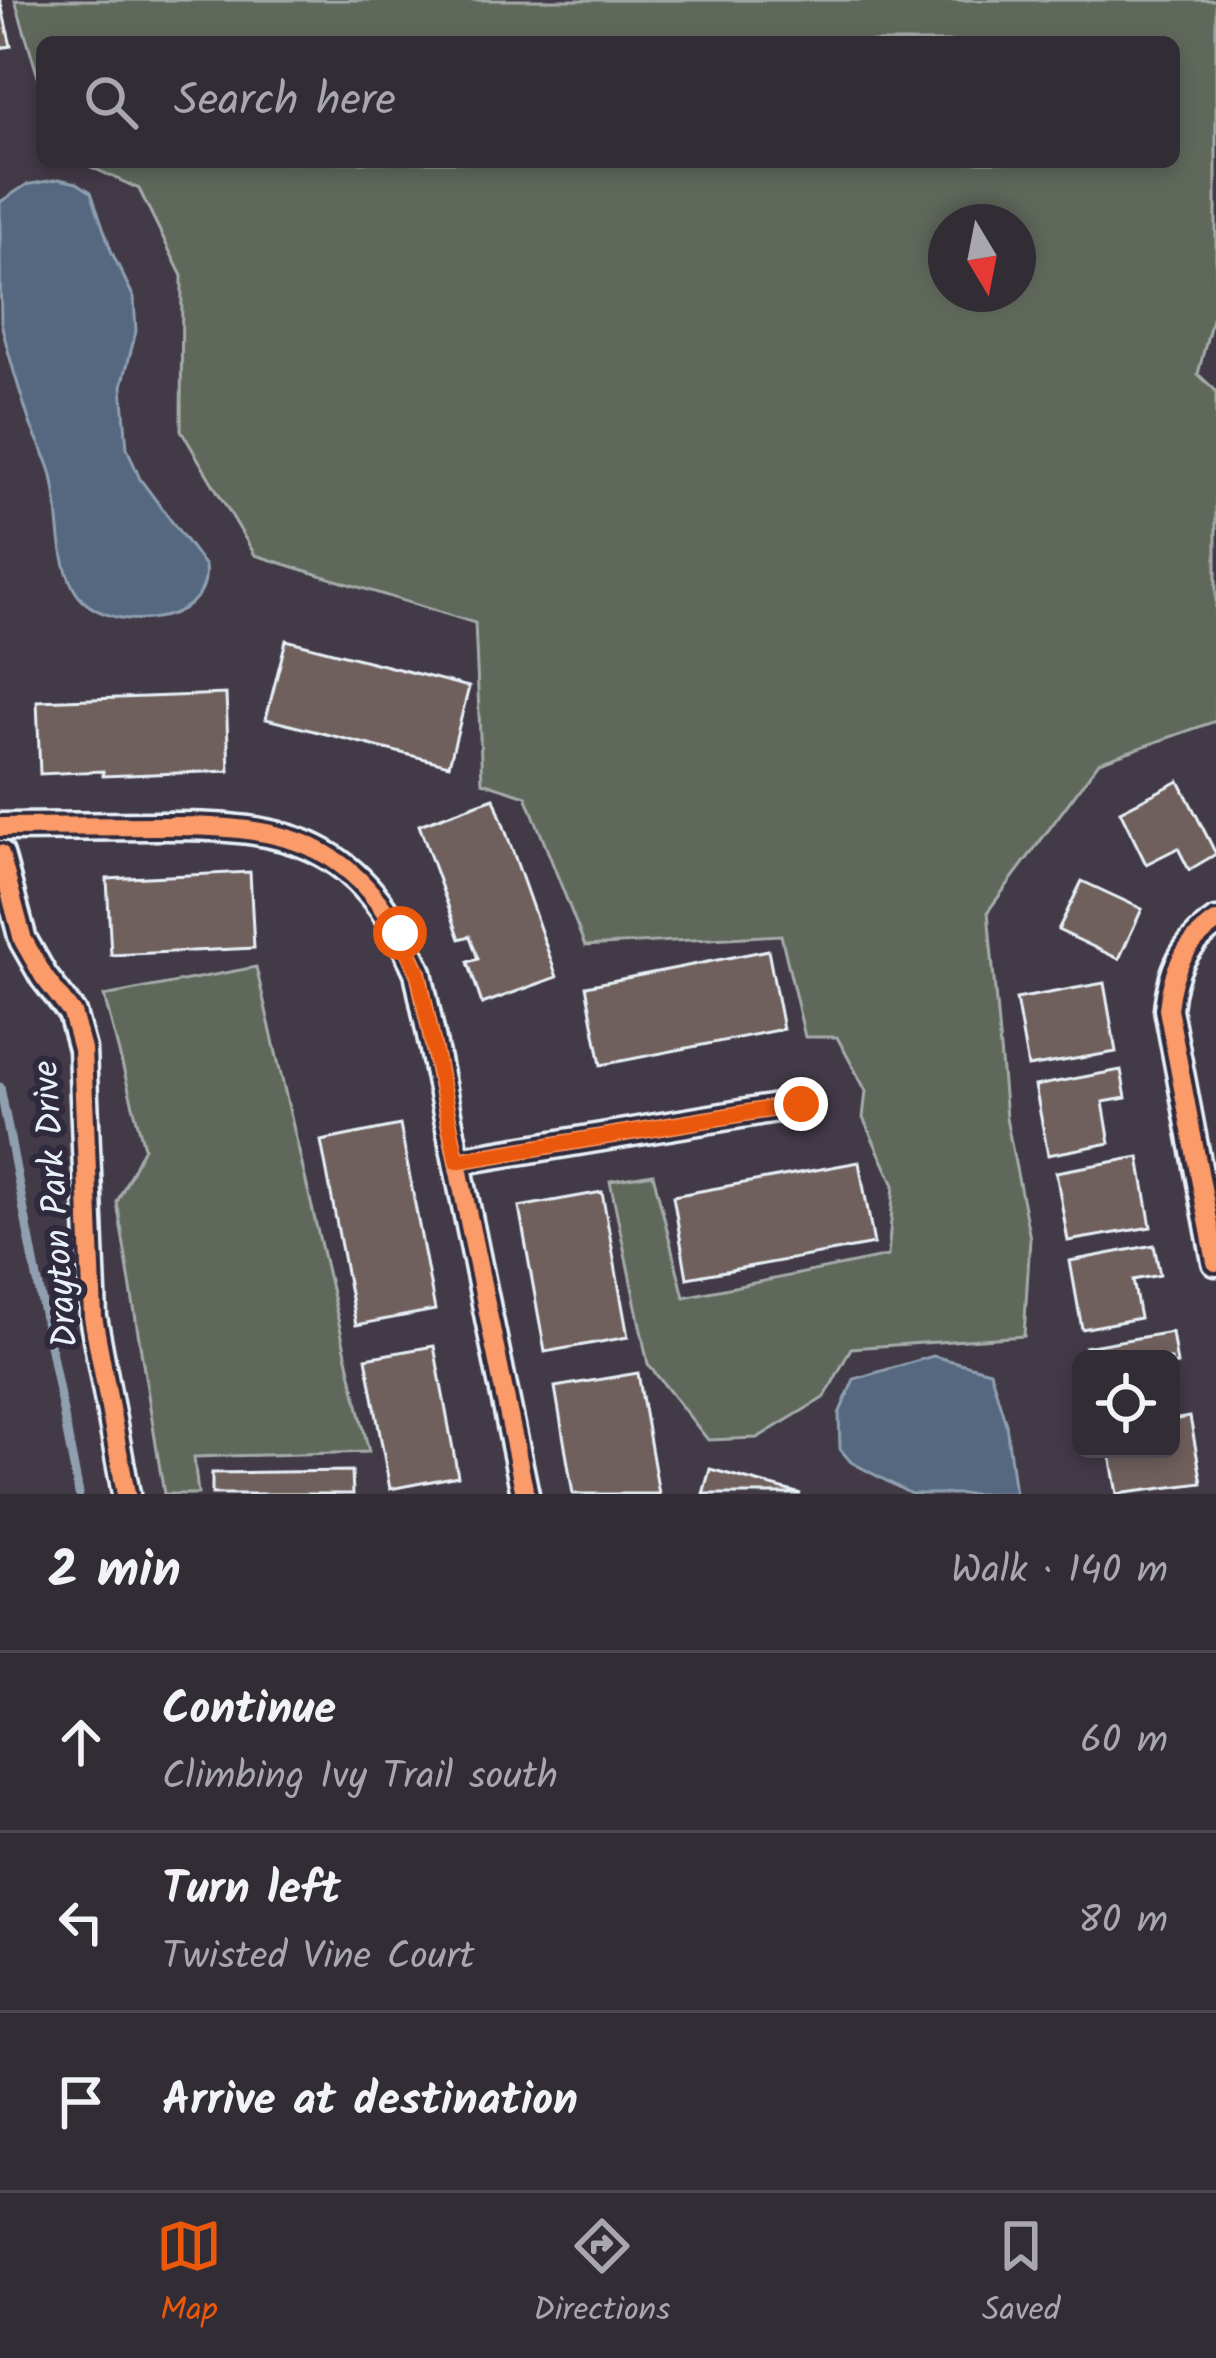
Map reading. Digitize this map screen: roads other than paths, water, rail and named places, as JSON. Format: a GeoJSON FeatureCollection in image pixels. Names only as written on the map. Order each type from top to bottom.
{"type":"FeatureCollection","features":[{"type":"Feature","properties":{"kind":"street"},"geometry":{"type":"LineString","coordinates":[[0,827],[233,826],[283,835],[319,851],[377,898],[418,972],[525,1494]]}},
{"type":"Feature","properties":{"kind":"street","name":"Drayton Park Drive"},"geometry":{"type":"LineString","coordinates":[[0,854],[23,940],[72,1013],[82,1049],[93,1317],[126,1494]]}},
{"type":"Feature","properties":{"kind":"street"},"geometry":{"type":"LineString","coordinates":[[1216,922],[1189,943],[1171,976],[1168,1009],[1216,1262]]}},
{"type":"Feature","properties":{"kind":"street"},"geometry":{"type":"LineString","coordinates":[[457,1161],[801,1104]]}},
{"type":"Feature","properties":{"kind":"water"},"geometry":{"type":"Polygon","coordinates":[[[59,179],[91,192],[134,298],[136,331],[122,386],[127,448],[140,479],[205,566],[203,587],[191,603],[152,619],[106,614],[87,604],[74,589],[64,561],[51,472],[29,420],[1,322],[0,202],[26,185],[59,179]]]}},
{"type":"Feature","properties":{"kind":"water"},"geometry":{"type":"Polygon","coordinates":[[[933,1356],[990,1371],[1006,1424],[1015,1494],[911,1494],[851,1462],[840,1449],[839,1414],[854,1379],[933,1356]]]}},
{"type":"Feature","properties":{"kind":"waterway"},"geometry":{"type":"LineString","coordinates":[[0,1087],[79,1494]]}}]}
